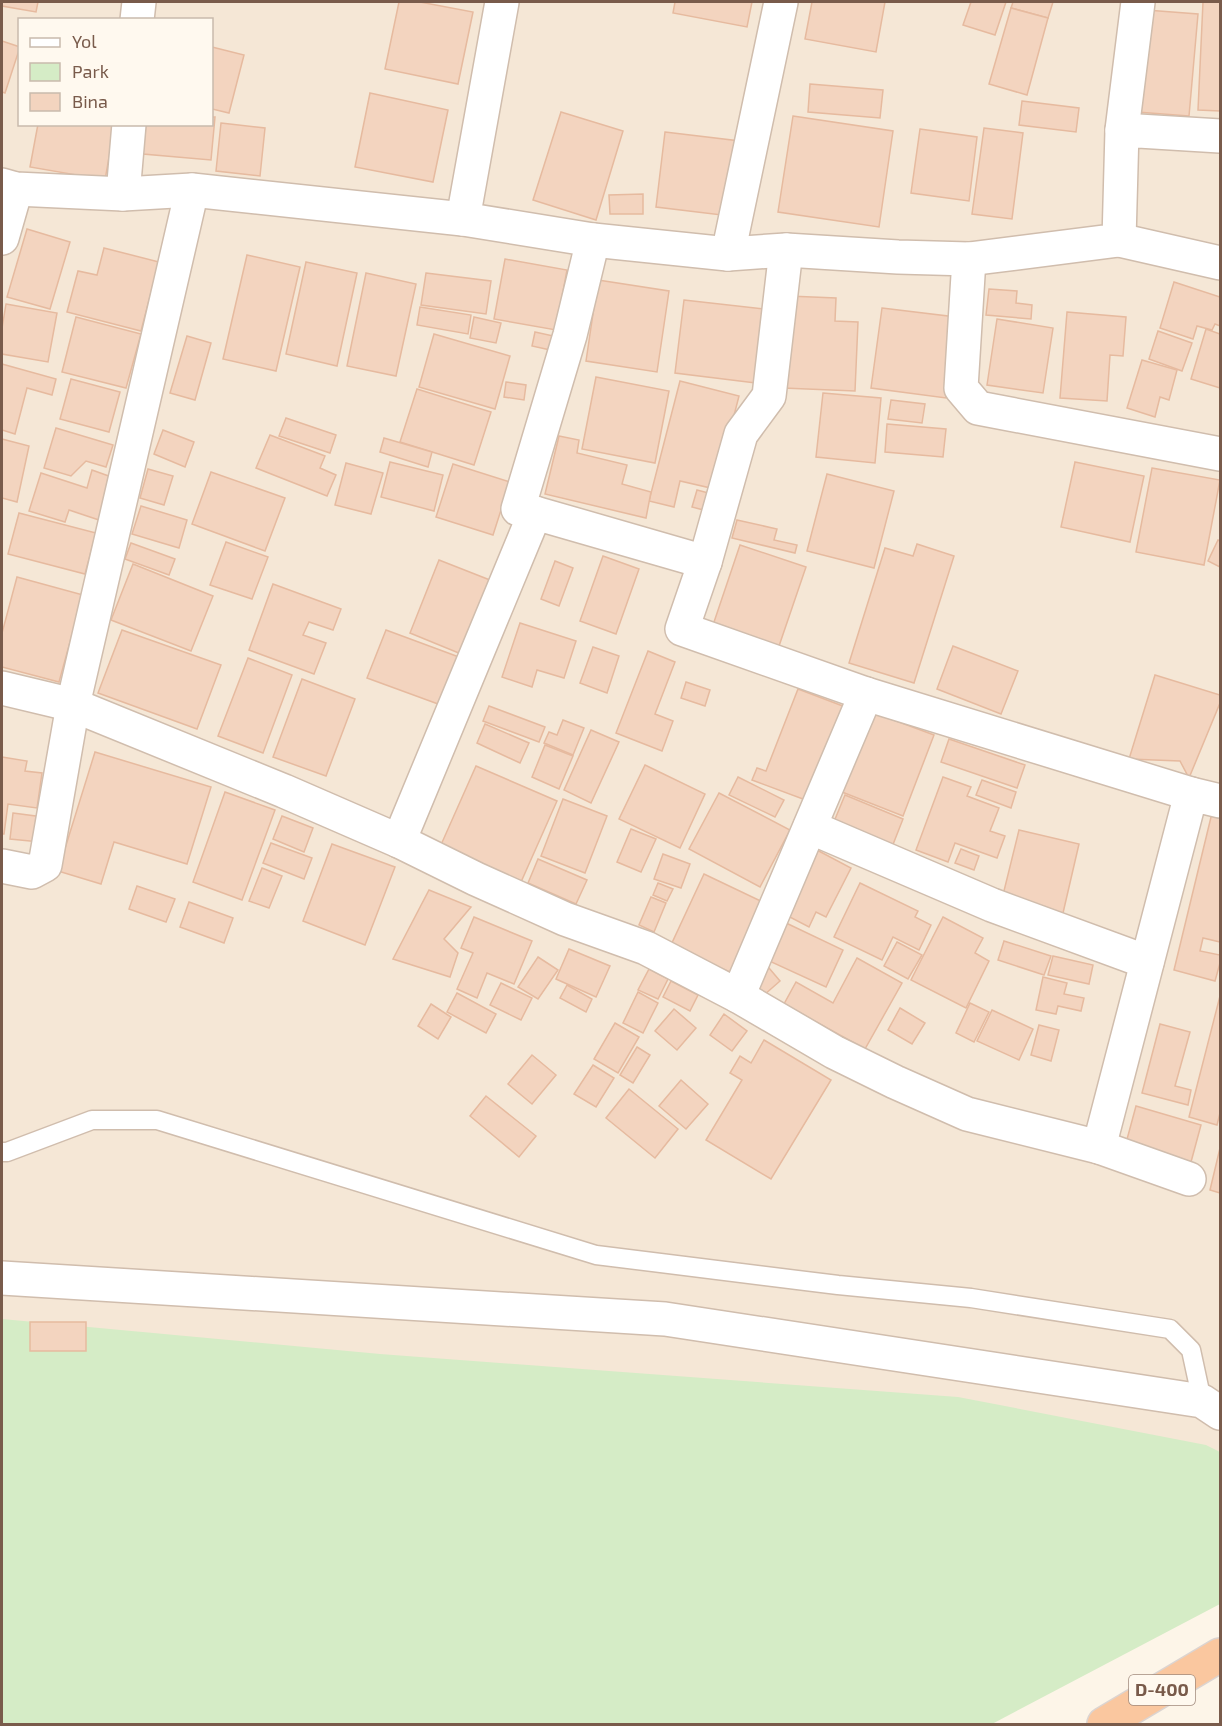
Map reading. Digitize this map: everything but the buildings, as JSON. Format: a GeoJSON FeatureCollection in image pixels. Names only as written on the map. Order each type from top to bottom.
{"type":"FeatureCollection","features":[{"type":"Feature","properties":{"kind":"highway","name":"D-400"},"geometry":{"type":"LineString","coordinates":[[1104,1725],[1221,1655]]}},
{"type":"Feature","properties":{"kind":"street"},"geometry":{"type":"LineString","coordinates":[[137,18],[139,2]]}},
{"type":"Feature","properties":{"kind":"street"},"geometry":{"type":"LineString","coordinates":[[464,219],[502,2]]}},
{"type":"Feature","properties":{"kind":"street"},"geometry":{"type":"LineString","coordinates":[[728,254],[782,2]]}},
{"type":"Feature","properties":{"kind":"street"},"geometry":{"type":"LineString","coordinates":[[1119,240],[1122,130],[1138,2]]}},
{"type":"Feature","properties":{"kind":"street"},"geometry":{"type":"LineString","coordinates":[[123,194],[129,126]]}},
{"type":"Feature","properties":{"kind":"street"},"geometry":{"type":"LineString","coordinates":[[1122,130],[1221,136]]}},
{"type":"Feature","properties":{"kind":"street"},"geometry":{"type":"LineString","coordinates":[[2,238],[9,187],[123,194],[192,190],[464,219],[593,240],[728,254],[786,250],[969,259],[1119,240],[1221,263]]}},
{"type":"Feature","properties":{"kind":"street"},"geometry":{"type":"LineString","coordinates":[[2,866],[32,872],[45,865],[73,705],[192,190]]}},
{"type":"Feature","properties":{"kind":"street"},"geometry":{"type":"LineString","coordinates":[[593,240],[570,335],[518,509],[705,562]]}},
{"type":"Feature","properties":{"kind":"street"},"geometry":{"type":"LineString","coordinates":[[786,250],[769,396],[741,434],[705,562],[682,629],[866,694],[1206,797],[1147,962],[1099,1147]]}},
{"type":"Feature","properties":{"kind":"street"},"geometry":{"type":"LineString","coordinates":[[969,259],[961,388],[978,408],[1221,454]]}},
{"type":"Feature","properties":{"kind":"street"},"geometry":{"type":"LineString","coordinates":[[399,840],[535,513]]}},
{"type":"Feature","properties":{"kind":"street"},"geometry":{"type":"LineString","coordinates":[[2,688],[73,705],[399,840],[476,879],[565,919],[646,948],[738,996],[834,1052],[967,1114],[1099,1147],[1189,1179]]}},
{"type":"Feature","properties":{"kind":"street"},"geometry":{"type":"LineString","coordinates":[[738,996],[866,694]]}},
{"type":"Feature","properties":{"kind":"street"},"geometry":{"type":"LineString","coordinates":[[810,827],[992,904],[1147,962]]}},
{"type":"Feature","properties":{"kind":"street"},"geometry":{"type":"LineString","coordinates":[[2,1278],[665,1320],[1211,1407]]}},
{"type":"Feature","properties":{"kind":"lane"},"geometry":{"type":"LineString","coordinates":[[2,1152],[92,1120],[157,1120],[596,1255],[838,1285],[971,1298],[1170,1329],[1191,1350],[1211,1407]]}},
{"type":"Feature","properties":{"kind":"shaded area"},"geometry":{"type":"Polygon","coordinates":[[[2,2],[1220,2],[1220,1450],[839,1724],[2,1724],[2,2]]]}},
{"type":"Feature","properties":{"kind":"green space"},"geometry":{"type":"Polygon","coordinates":[[[2,1319],[380,1354],[958,1397],[1206,1445],[1220,1452],[1220,1604],[992,1724],[2,1724],[2,1319]]]}}]}
